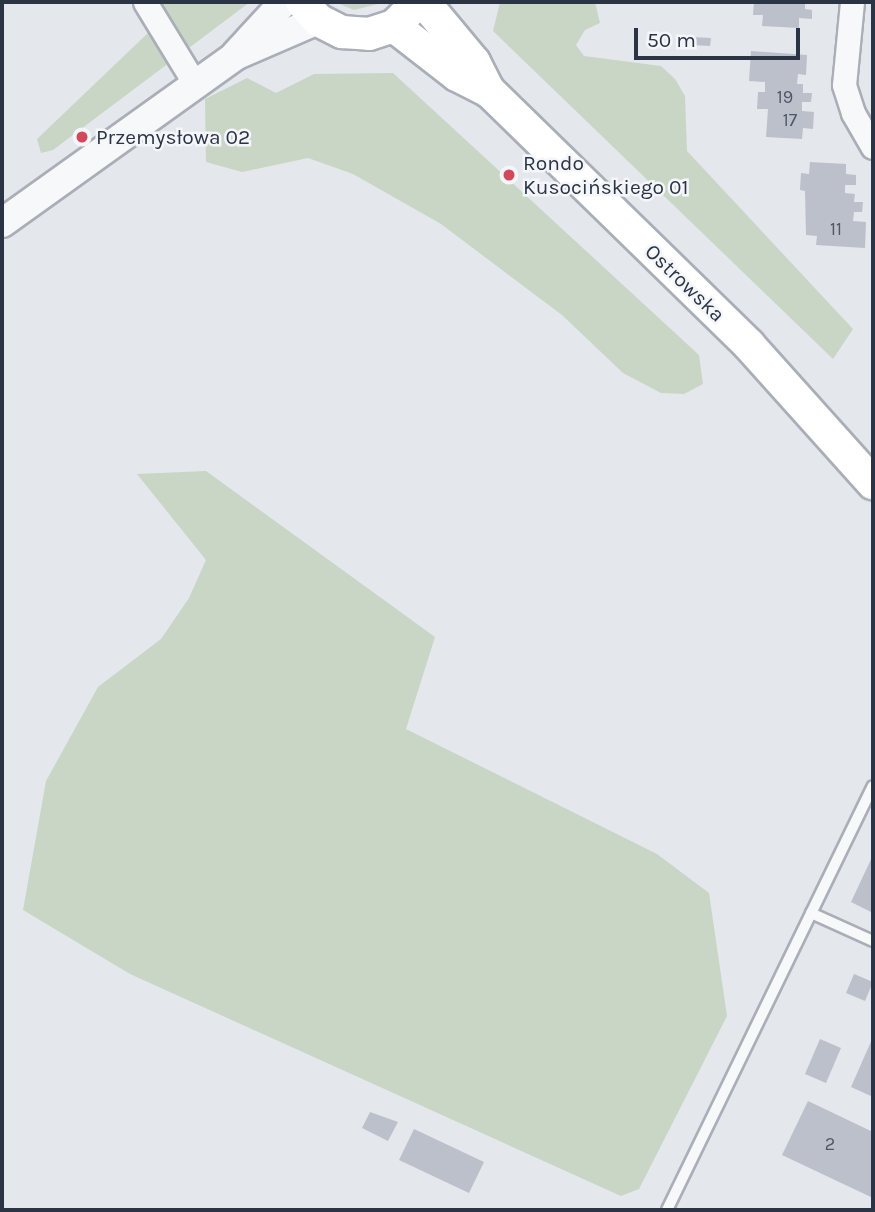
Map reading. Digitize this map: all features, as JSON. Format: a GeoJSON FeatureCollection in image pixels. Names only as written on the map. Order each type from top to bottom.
{"type":"FeatureCollection","features":[{"type":"Feature","properties":{"kind":"main road"},"geometry":{"type":"LineString","coordinates":[[310,11],[342,32],[369,34],[394,26],[418,2]]}},
{"type":"Feature","properties":{"kind":"main road","name":"Ostrowska"},"geometry":{"type":"LineString","coordinates":[[424,2],[474,62],[489,90],[750,345],[873,483]]}},
{"type":"Feature","properties":{"kind":"main road","name":"Ostrowska"},"geometry":{"type":"LineString","coordinates":[[394,26],[457,75],[489,90]]}},
{"type":"Feature","properties":{"kind":"street"},"geometry":{"type":"LineString","coordinates":[[145,2],[195,84]]}},
{"type":"Feature","properties":{"kind":"street"},"geometry":{"type":"LineString","coordinates":[[235,57],[284,2]]}},
{"type":"Feature","properties":{"kind":"street"},"geometry":{"type":"LineString","coordinates":[[852,2],[844,85],[853,113],[871,140]]}},
{"type":"Feature","properties":{"kind":"street"},"geometry":{"type":"LineString","coordinates":[[2,223],[195,84],[310,11]]}},
{"type":"Feature","properties":{"kind":"lane"},"geometry":{"type":"LineString","coordinates":[[667,1210],[873,786]]}},
{"type":"Feature","properties":{"kind":"lane"},"geometry":{"type":"LineString","coordinates":[[811,913],[873,942]]}},
{"type":"Feature","properties":{"kind":"green space"},"geometry":{"type":"Polygon","coordinates":[[[131,2],[250,2],[53,150],[41,153],[37,139],[148,33],[131,2]]]}},
{"type":"Feature","properties":{"kind":"green space"},"geometry":{"type":"Polygon","coordinates":[[[335,2],[386,2],[354,10],[335,2]]]}},
{"type":"Feature","properties":{"kind":"green space"},"geometry":{"type":"Polygon","coordinates":[[[500,2],[595,2],[600,23],[585,30],[576,45],[584,56],[661,66],[675,79],[685,96],[687,151],[853,329],[833,359],[493,31],[500,2]]]}},
{"type":"Feature","properties":{"kind":"green space"},"geometry":{"type":"Polygon","coordinates":[[[393,73],[699,355],[703,384],[684,394],[661,393],[623,373],[562,315],[441,224],[353,174],[308,158],[242,172],[206,162],[205,99],[247,78],[276,93],[314,74],[393,73]]]}},
{"type":"Feature","properties":{"kind":"green space"},"geometry":{"type":"Polygon","coordinates":[[[206,471],[435,637],[406,729],[657,854],[709,893],[727,1016],[639,1189],[621,1196],[130,974],[23,910],[46,781],[98,687],[161,639],[189,598],[206,560],[137,474],[206,471]]]}},
{"type":"Feature","properties":{"kind":"building"},"geometry":{"type":"Polygon","coordinates":[[[754,2],[805,2],[805,9],[812,10],[812,19],[799,18],[799,28],[762,26],[763,15],[753,15],[754,2]]]}},
{"type":"Feature","properties":{"kind":"building"},"geometry":{"type":"Polygon","coordinates":[[[691,37],[711,38],[710,46],[691,45],[691,37]]]}},
{"type":"Feature","properties":{"kind":"building"},"geometry":{"type":"Polygon","coordinates":[[[751,51],[807,55],[806,75],[798,74],[797,84],[803,84],[803,93],[812,93],[811,102],[802,102],[802,111],[814,112],[813,129],[803,128],[802,139],[766,137],[768,109],[757,109],[758,92],[765,92],[765,82],[749,81],[751,51]]]}},
{"type":"Feature","properties":{"kind":"building"},"geometry":{"type":"Polygon","coordinates":[[[810,162],[846,164],[846,174],[856,175],[856,185],[845,185],[845,193],[855,194],[854,202],[863,202],[862,212],[854,212],[853,221],[866,222],[865,248],[816,245],[817,236],[806,235],[805,191],[800,190],[801,173],[809,174],[810,162]]]}},
{"type":"Feature","properties":{"kind":"building"},"geometry":{"type":"Polygon","coordinates":[[[873,855],[873,913],[851,902],[873,855]]]}},
{"type":"Feature","properties":{"kind":"building"},"geometry":{"type":"Polygon","coordinates":[[[854,974],[873,982],[865,1001],[846,993],[854,974]]]}},
{"type":"Feature","properties":{"kind":"building"},"geometry":{"type":"Polygon","coordinates":[[[873,1037],[873,1097],[851,1087],[873,1037]]]}},
{"type":"Feature","properties":{"kind":"building"},"geometry":{"type":"Polygon","coordinates":[[[820,1039],[841,1048],[826,1083],[805,1074],[820,1039]]]}},
{"type":"Feature","properties":{"kind":"building"},"geometry":{"type":"Polygon","coordinates":[[[808,1101],[873,1132],[873,1198],[782,1155],[808,1101]]]}},
{"type":"Feature","properties":{"kind":"building"},"geometry":{"type":"Polygon","coordinates":[[[370,1112],[398,1122],[388,1141],[362,1128],[370,1112]]]}},
{"type":"Feature","properties":{"kind":"building"},"geometry":{"type":"Polygon","coordinates":[[[414,1129],[484,1162],[469,1193],[399,1160],[414,1129]]]}},
{"type":"Feature","properties":{"kind":"place","name":"Przemysłowa 02"},"geometry":{"type":"Point","coordinates":[82,137]}},
{"type":"Feature","properties":{"kind":"place","name":"Rondo Kusocińskiego 01"},"geometry":{"type":"Point","coordinates":[509,175]}}]}
